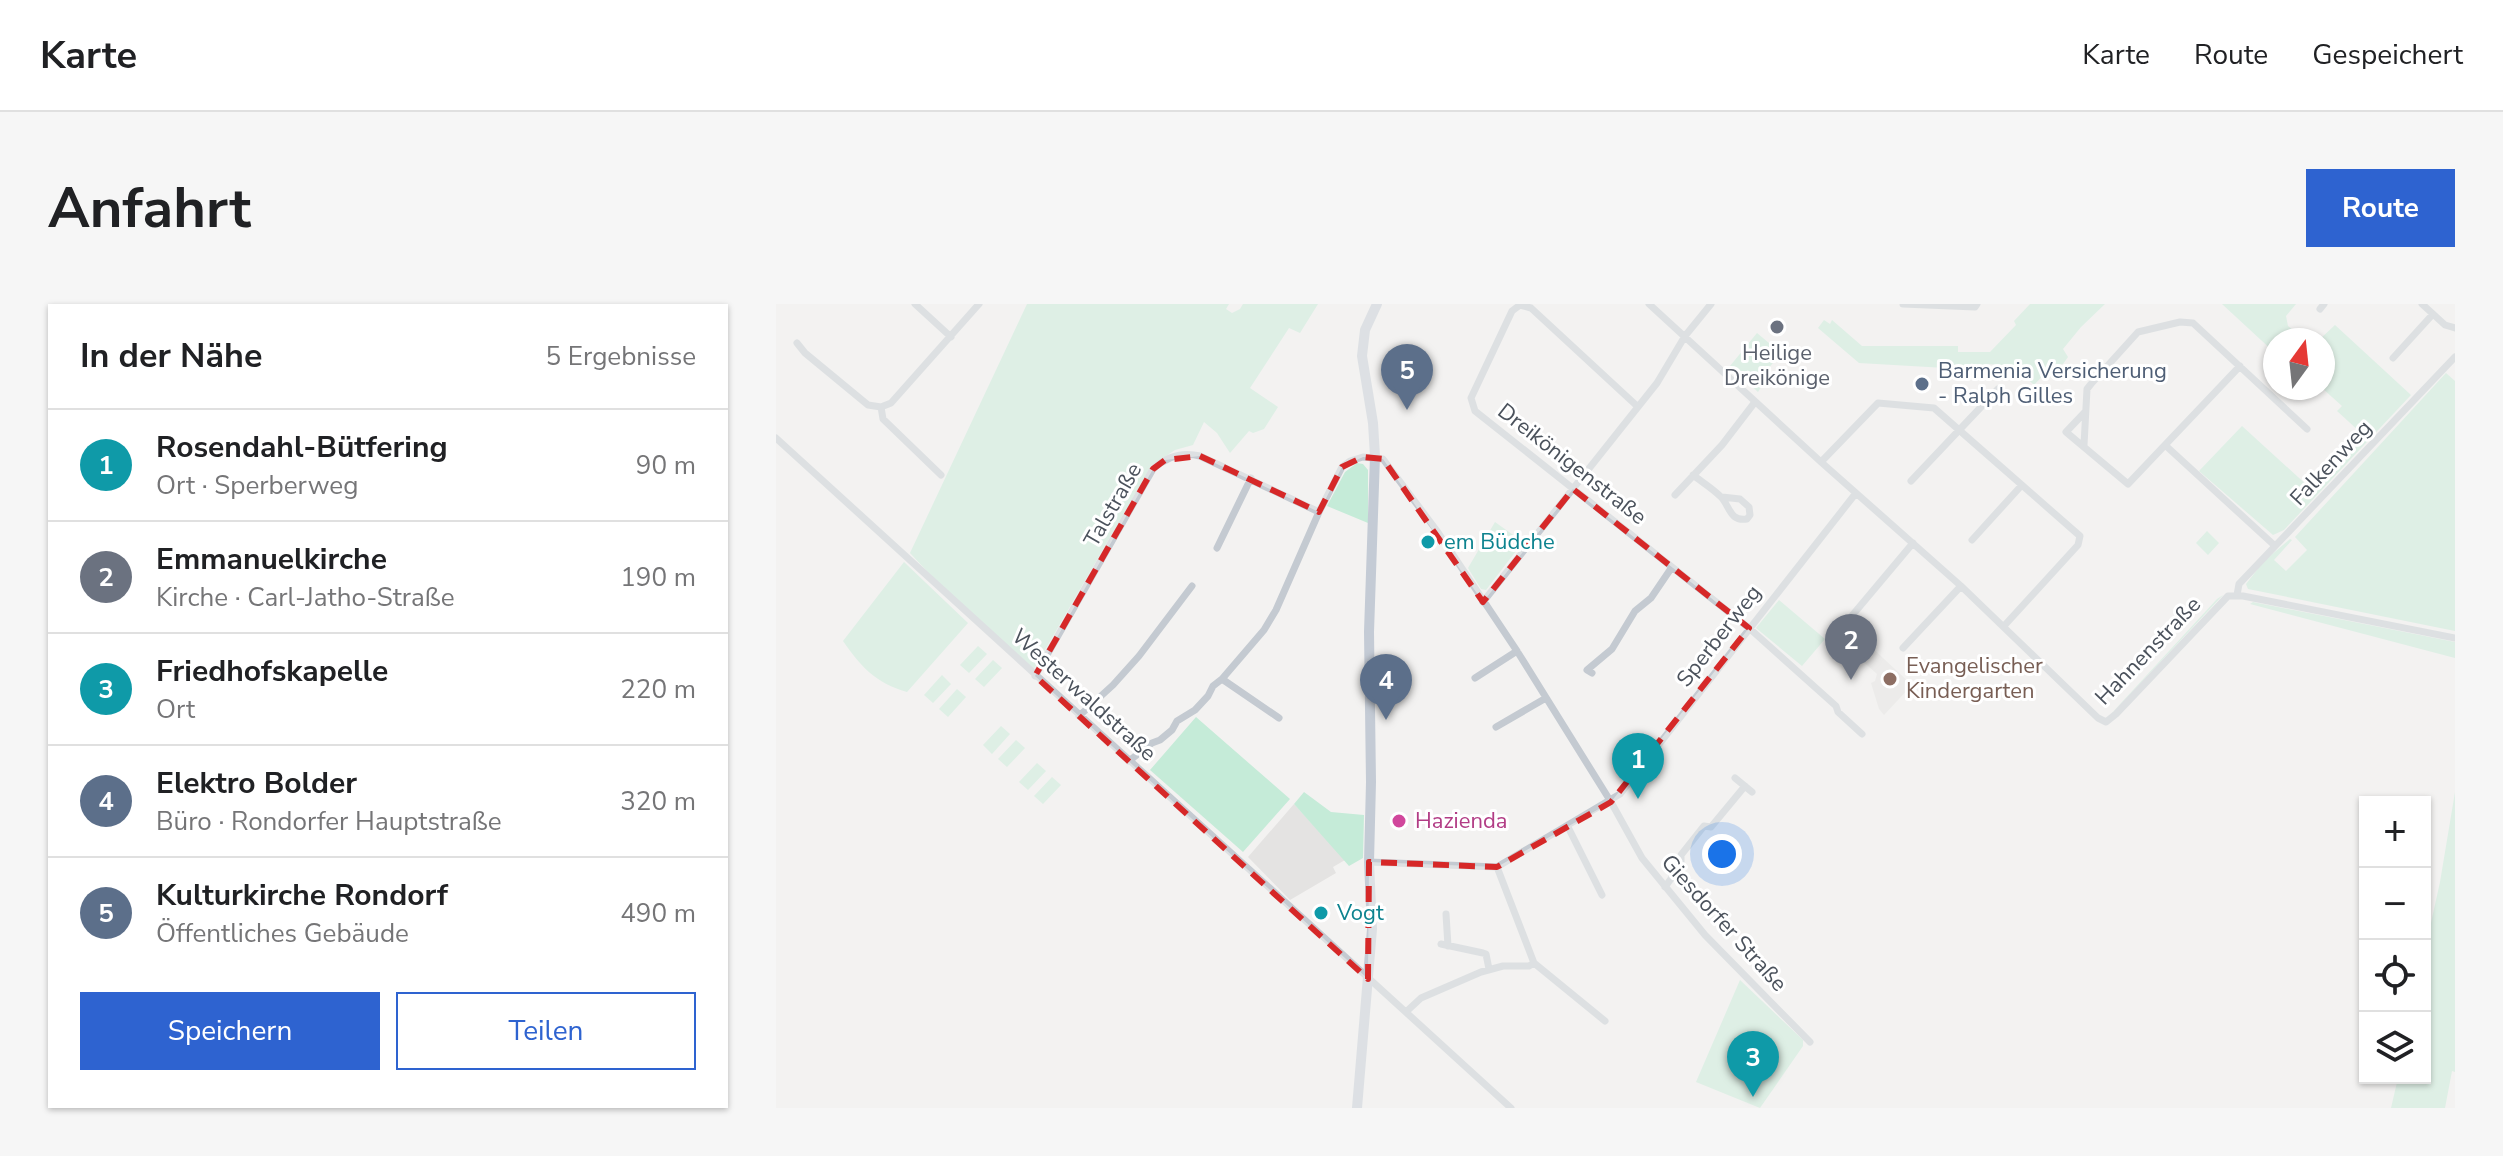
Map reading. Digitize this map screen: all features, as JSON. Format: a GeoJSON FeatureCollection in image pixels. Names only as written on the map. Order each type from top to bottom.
{"type":"FeatureCollection","features":[{"type":"Feature","properties":{"kind":"street"},"geometry":{"type":"LineString","coordinates":[[915,304],[951,337]]}},
{"type":"Feature","properties":{"kind":"street"},"geometry":{"type":"LineString","coordinates":[[797,343],[868,405],[881,407],[891,403],[979,304]]}},
{"type":"Feature","properties":{"kind":"street"},"geometry":{"type":"LineString","coordinates":[[1357,1108],[1372,929],[1369,632],[1375,456],[1362,356],[1365,330],[1377,304]]}},
{"type":"Feature","properties":{"kind":"street","name":"Hahnenstraße"},"geometry":{"type":"LineString","coordinates":[[1649,304],[1961,586],[2098,718],[2106,722],[2224,598],[2237,595]]}},
{"type":"Feature","properties":{"kind":"street"},"geometry":{"type":"LineString","coordinates":[[1483,602],[1663,374],[1685,336],[1711,304]]}},
{"type":"Feature","properties":{"kind":"street"},"geometry":{"type":"LineString","coordinates":[[1903,304],[1975,307],[1977,304]]}},
{"type":"Feature","properties":{"kind":"street"},"geometry":{"type":"LineString","coordinates":[[2422,304],[2445,325],[2455,328]]}},
{"type":"Feature","properties":{"kind":"street","name":"Dreikönigenstraße"},"geometry":{"type":"LineString","coordinates":[[1637,406],[1531,308],[1520,305],[1512,311],[1472,396],[1475,411],[1749,628],[1836,706],[1838,712],[1862,734]]}},
{"type":"Feature","properties":{"kind":"street"},"geometry":{"type":"LineString","coordinates":[[2393,358],[2433,314]]}},
{"type":"Feature","properties":{"kind":"street"},"geometry":{"type":"LineString","coordinates":[[2084,445],[2087,389],[2138,332],[2180,322],[2193,323],[2307,429]]}},
{"type":"Feature","properties":{"kind":"street","name":"Falkenweg"},"geometry":{"type":"LineString","coordinates":[[2237,595],[2239,584],[2274,545],[2288,535],[2455,357]]}},
{"type":"Feature","properties":{"kind":"street"},"geometry":{"type":"LineString","coordinates":[[2085,412],[2066,432],[2128,484],[2240,366]]}},
{"type":"Feature","properties":{"kind":"street"},"geometry":{"type":"LineString","coordinates":[[1911,481],[1998,389]]}},
{"type":"Feature","properties":{"kind":"street"},"geometry":{"type":"LineString","coordinates":[[1675,495],[1722,445],[1755,402]]}},
{"type":"Feature","properties":{"kind":"street"},"geometry":{"type":"LineString","coordinates":[[1821,462],[1878,403],[1934,408],[2080,536],[2078,545],[2004,626]]}},
{"type":"Feature","properties":{"kind":"street"},"geometry":{"type":"LineString","coordinates":[[881,407],[883,419],[941,475]]}},
{"type":"Feature","properties":{"kind":"street","name":"Westerwaldstraße"},"geometry":{"type":"LineString","coordinates":[[776,438],[1511,1108]]}},
{"type":"Feature","properties":{"kind":"street"},"geometry":{"type":"LineString","coordinates":[[2165,445],[2274,545]]}},
{"type":"Feature","properties":{"kind":"street","name":"Talstraße"},"geometry":{"type":"LineString","coordinates":[[1035,676],[1158,464],[1173,456],[1191,453],[1251,478],[1319,512]]}},
{"type":"Feature","properties":{"kind":"street"},"geometry":{"type":"LineString","coordinates":[[1129,761],[1195,710],[1213,686],[1252,646],[1276,610],[1342,467],[1350,461],[1375,456]]}},
{"type":"Feature","properties":{"kind":"street","name":"Giesdorfer Straße"},"geometry":{"type":"LineString","coordinates":[[1375,456],[1389,464],[1517,651],[1611,802],[1642,858],[1705,935],[1810,1042]]}},
{"type":"Feature","properties":{"kind":"street"},"geometry":{"type":"LineString","coordinates":[[1693,475],[1722,497]]}},
{"type":"Feature","properties":{"kind":"street"},"geometry":{"type":"LineString","coordinates":[[1217,548],[1251,478]]}},
{"type":"Feature","properties":{"kind":"street"},"geometry":{"type":"LineString","coordinates":[[1972,540],[2021,486]]}},
{"type":"Feature","properties":{"kind":"street","name":"Sperberweg"},"geometry":{"type":"LineString","coordinates":[[1497,867],[1611,802],[1856,493]]}},
{"type":"Feature","properties":{"kind":"street"},"geometry":{"type":"LineString","coordinates":[[1845,624],[1913,543]]}},
{"type":"Feature","properties":{"kind":"street"},"geometry":{"type":"LineString","coordinates":[[1592,673],[1587,670],[1612,649],[1635,611],[1651,598],[1672,567]]}},
{"type":"Feature","properties":{"kind":"street"},"geometry":{"type":"LineString","coordinates":[[1079,716],[1139,656],[1192,586]]}},
{"type":"Feature","properties":{"kind":"street"},"geometry":{"type":"LineString","coordinates":[[1903,648],[1961,586]]}},
{"type":"Feature","properties":{"kind":"street"},"geometry":{"type":"LineString","coordinates":[[2237,595],[2455,638]]}},
{"type":"Feature","properties":{"kind":"street"},"geometry":{"type":"LineString","coordinates":[[1475,678],[1517,651]]}},
{"type":"Feature","properties":{"kind":"street"},"geometry":{"type":"LineString","coordinates":[[1222,679],[1279,718]]}},
{"type":"Feature","properties":{"kind":"street"},"geometry":{"type":"LineString","coordinates":[[1496,727],[1546,698]]}},
{"type":"Feature","properties":{"kind":"street"},"geometry":{"type":"LineString","coordinates":[[1735,778],[1752,792]]}},
{"type":"Feature","properties":{"kind":"street"},"geometry":{"type":"LineString","coordinates":[[1665,887],[1681,865],[1681,855],[1704,826],[1711,827],[1745,786]]}},
{"type":"Feature","properties":{"kind":"street"},"geometry":{"type":"LineString","coordinates":[[1568,827],[1602,895]]}},
{"type":"Feature","properties":{"kind":"street"},"geometry":{"type":"LineString","coordinates":[[1369,862],[1497,867],[1534,963],[1605,1021]]}},
{"type":"Feature","properties":{"kind":"street"},"geometry":{"type":"LineString","coordinates":[[1289,906],[1299,901]]}},
{"type":"Feature","properties":{"kind":"street"},"geometry":{"type":"LineString","coordinates":[[1446,914],[1444,945],[1486,954],[1489,969]]}},
{"type":"Feature","properties":{"kind":"street"},"geometry":{"type":"LineString","coordinates":[[1407,1011],[1421,998],[1489,969],[1534,963]]}},
{"type":"Feature","properties":{"kind":"highlighted area"},"geometry":{"type":"Polygon","coordinates":[[[1200,456],[1319,512],[1342,467],[1363,457],[1383,459],[1483,602],[1573,489],[1749,628],[1611,802],[1497,867],[1369,862],[1368,979],[1035,676],[1153,469],[1165,460],[1200,456]]]}},
{"type":"Feature","properties":{"kind":"shaded area","name":"Evangelischer Kindergarten"},"geometry":{"type":"Polygon","coordinates":[[[1868,644],[1912,685],[1884,715],[1871,683],[1877,674],[1857,656],[1868,644]]]}},
{"type":"Feature","properties":{"kind":"shaded area"},"geometry":{"type":"Polygon","coordinates":[[[1294,804],[1345,860],[1333,867],[1336,873],[1290,900],[1248,857],[1294,804]]]}},
{"type":"Feature","properties":{"kind":"green space"},"geometry":{"type":"Polygon","coordinates":[[[1027,304],[1229,304],[1226,309],[1232,313],[1243,304],[1318,304],[1300,333],[1289,328],[1250,388],[1278,407],[1264,429],[1253,433],[1249,431],[1230,453],[1217,433],[1204,422],[1193,445],[1175,450],[1151,466],[1034,669],[937,582],[910,553],[1027,304]]]}},
{"type":"Feature","properties":{"kind":"green space"},"geometry":{"type":"Polygon","coordinates":[[[2030,304],[2105,304],[2063,349],[2068,357],[2063,364],[2053,365],[2034,385],[2014,366],[1988,364],[1982,368],[1963,369],[1859,363],[1818,328],[1824,320],[1830,324],[1832,320],[1862,346],[1958,346],[1958,352],[1990,352],[2016,325],[2014,321],[2030,304]]]}},
{"type":"Feature","properties":{"kind":"green space"},"geometry":{"type":"Polygon","coordinates":[[[2222,304],[2296,304],[2286,316],[2290,328],[2263,328],[2263,342],[2222,304]]]}},
{"type":"Feature","properties":{"kind":"green space"},"geometry":{"type":"Polygon","coordinates":[[[2335,325],[2411,395],[2284,530],[2273,535],[2199,471],[2242,426],[2310,488],[2360,432],[2337,411],[2342,406],[2335,400],[2335,328],[2332,328],[2335,325]]]}},
{"type":"Feature","properties":{"kind":"green space"},"geometry":{"type":"Polygon","coordinates":[[[1757,333],[1781,353],[1759,380],[1763,384],[1758,392],[1730,366],[1757,333]]]}},
{"type":"Feature","properties":{"kind":"green space"},"geometry":{"type":"Polygon","coordinates":[[[2446,373],[2455,381],[2455,631],[2248,589],[2246,584],[2264,561],[2290,539],[2274,560],[2286,571],[2307,550],[2295,537],[2446,373]]]}},
{"type":"Feature","properties":{"kind":"green space"},"geometry":{"type":"Polygon","coordinates":[[[1357,463],[1368,470],[1368,523],[1327,506],[1345,472],[1357,463]]]}},
{"type":"Feature","properties":{"kind":"green space"},"geometry":{"type":"Polygon","coordinates":[[[1495,522],[1523,542],[1486,590],[1481,589],[1468,568],[1495,522]]]}},
{"type":"Feature","properties":{"kind":"green space"},"geometry":{"type":"Polygon","coordinates":[[[2207,531],[2219,543],[2208,555],[2196,543],[2207,531]]]}},
{"type":"Feature","properties":{"kind":"green space"},"geometry":{"type":"Polygon","coordinates":[[[904,562],[968,623],[907,692],[886,684],[870,673],[843,641],[904,562]]]}},
{"type":"Feature","properties":{"kind":"green space"},"geometry":{"type":"Polygon","coordinates":[[[2223,595],[2121,704],[2110,715],[2217,599],[2223,595]]]}},
{"type":"Feature","properties":{"kind":"green space"},"geometry":{"type":"Polygon","coordinates":[[[1779,600],[1825,639],[1802,666],[1756,628],[1779,600]]]}},
{"type":"Feature","properties":{"kind":"green space"},"geometry":{"type":"Polygon","coordinates":[[[2253,602],[2455,642],[2455,658],[2250,604],[2253,602]]]}},
{"type":"Feature","properties":{"kind":"green space"},"geometry":{"type":"Polygon","coordinates":[[[978,646],[987,654],[969,673],[960,665],[978,646]]]}},
{"type":"Feature","properties":{"kind":"green space"},"geometry":{"type":"Polygon","coordinates":[[[993,660],[1002,668],[984,687],[975,679],[993,660]]]}},
{"type":"Feature","properties":{"kind":"green space"},"geometry":{"type":"Polygon","coordinates":[[[942,675],[951,684],[933,703],[924,695],[942,675]]]}},
{"type":"Feature","properties":{"kind":"green space"},"geometry":{"type":"Polygon","coordinates":[[[957,689],[966,697],[948,717],[939,709],[957,689]]]}},
{"type":"Feature","properties":{"kind":"green space"},"geometry":{"type":"Polygon","coordinates":[[[1196,717],[1290,799],[1243,852],[1150,770],[1196,717]]]}},
{"type":"Feature","properties":{"kind":"green space"},"geometry":{"type":"Polygon","coordinates":[[[1001,726],[1010,734],[992,754],[983,745],[1001,726]]]}},
{"type":"Feature","properties":{"kind":"green space"},"geometry":{"type":"Polygon","coordinates":[[[1016,740],[1025,748],[1007,767],[998,759],[1016,740]]]}},
{"type":"Feature","properties":{"kind":"green space"},"geometry":{"type":"Polygon","coordinates":[[[1037,763],[1046,771],[1028,790],[1019,782],[1037,763]]]}},
{"type":"Feature","properties":{"kind":"green space"},"geometry":{"type":"Polygon","coordinates":[[[1052,777],[1061,785],[1043,804],[1034,796],[1052,777]]]}},
{"type":"Feature","properties":{"kind":"green space"},"geometry":{"type":"Polygon","coordinates":[[[1304,792],[1331,812],[1364,815],[1363,858],[1349,866],[1294,804],[1304,792]]]}},
{"type":"Feature","properties":{"kind":"green space"},"geometry":{"type":"Polygon","coordinates":[[[2455,792],[2455,1072],[2452,1071],[2445,1108],[2391,1108],[2397,1084],[2431,1084],[2431,923],[2455,792]]]}},
{"type":"Feature","properties":{"kind":"green space"},"geometry":{"type":"Polygon","coordinates":[[[1740,980],[1803,1040],[1803,1046],[1760,1108],[1696,1082],[1740,980]]]}},
{"type":"Feature","properties":{"kind":"place","name":"Heilige Dreikönige"},"geometry":{"type":"Point","coordinates":[1777,327]}},
{"type":"Feature","properties":{"kind":"place","name":"Barmenia Versicherung - Ralph Gilles"},"geometry":{"type":"Point","coordinates":[1922,384]}},
{"type":"Feature","properties":{"kind":"place","name":"Kulturkirche Rondorf"},"geometry":{"type":"Point","coordinates":[1407,410]}},
{"type":"Feature","properties":{"kind":"place","name":"em Büdche"},"geometry":{"type":"Point","coordinates":[1428,542]}},
{"type":"Feature","properties":{"kind":"place","name":"Evangelischer Kindergarten"},"geometry":{"type":"Point","coordinates":[1890,679]}},
{"type":"Feature","properties":{"kind":"place","name":"Emmanuelkirche"},"geometry":{"type":"Point","coordinates":[1851,680]}},
{"type":"Feature","properties":{"kind":"place","name":"Elektro Bolder"},"geometry":{"type":"Point","coordinates":[1386,720]}},
{"type":"Feature","properties":{"kind":"place","name":"Rosendahl-Bütfering"},"geometry":{"type":"Point","coordinates":[1638,799]}},
{"type":"Feature","properties":{"kind":"place","name":"Hazienda"},"geometry":{"type":"Point","coordinates":[1399,821]}},
{"type":"Feature","properties":{"kind":"place","name":"Vogt"},"geometry":{"type":"Point","coordinates":[1321,913]}},
{"type":"Feature","properties":{"kind":"place","name":"Friedhofskapelle"},"geometry":{"type":"Point","coordinates":[1753,1097]}}]}
